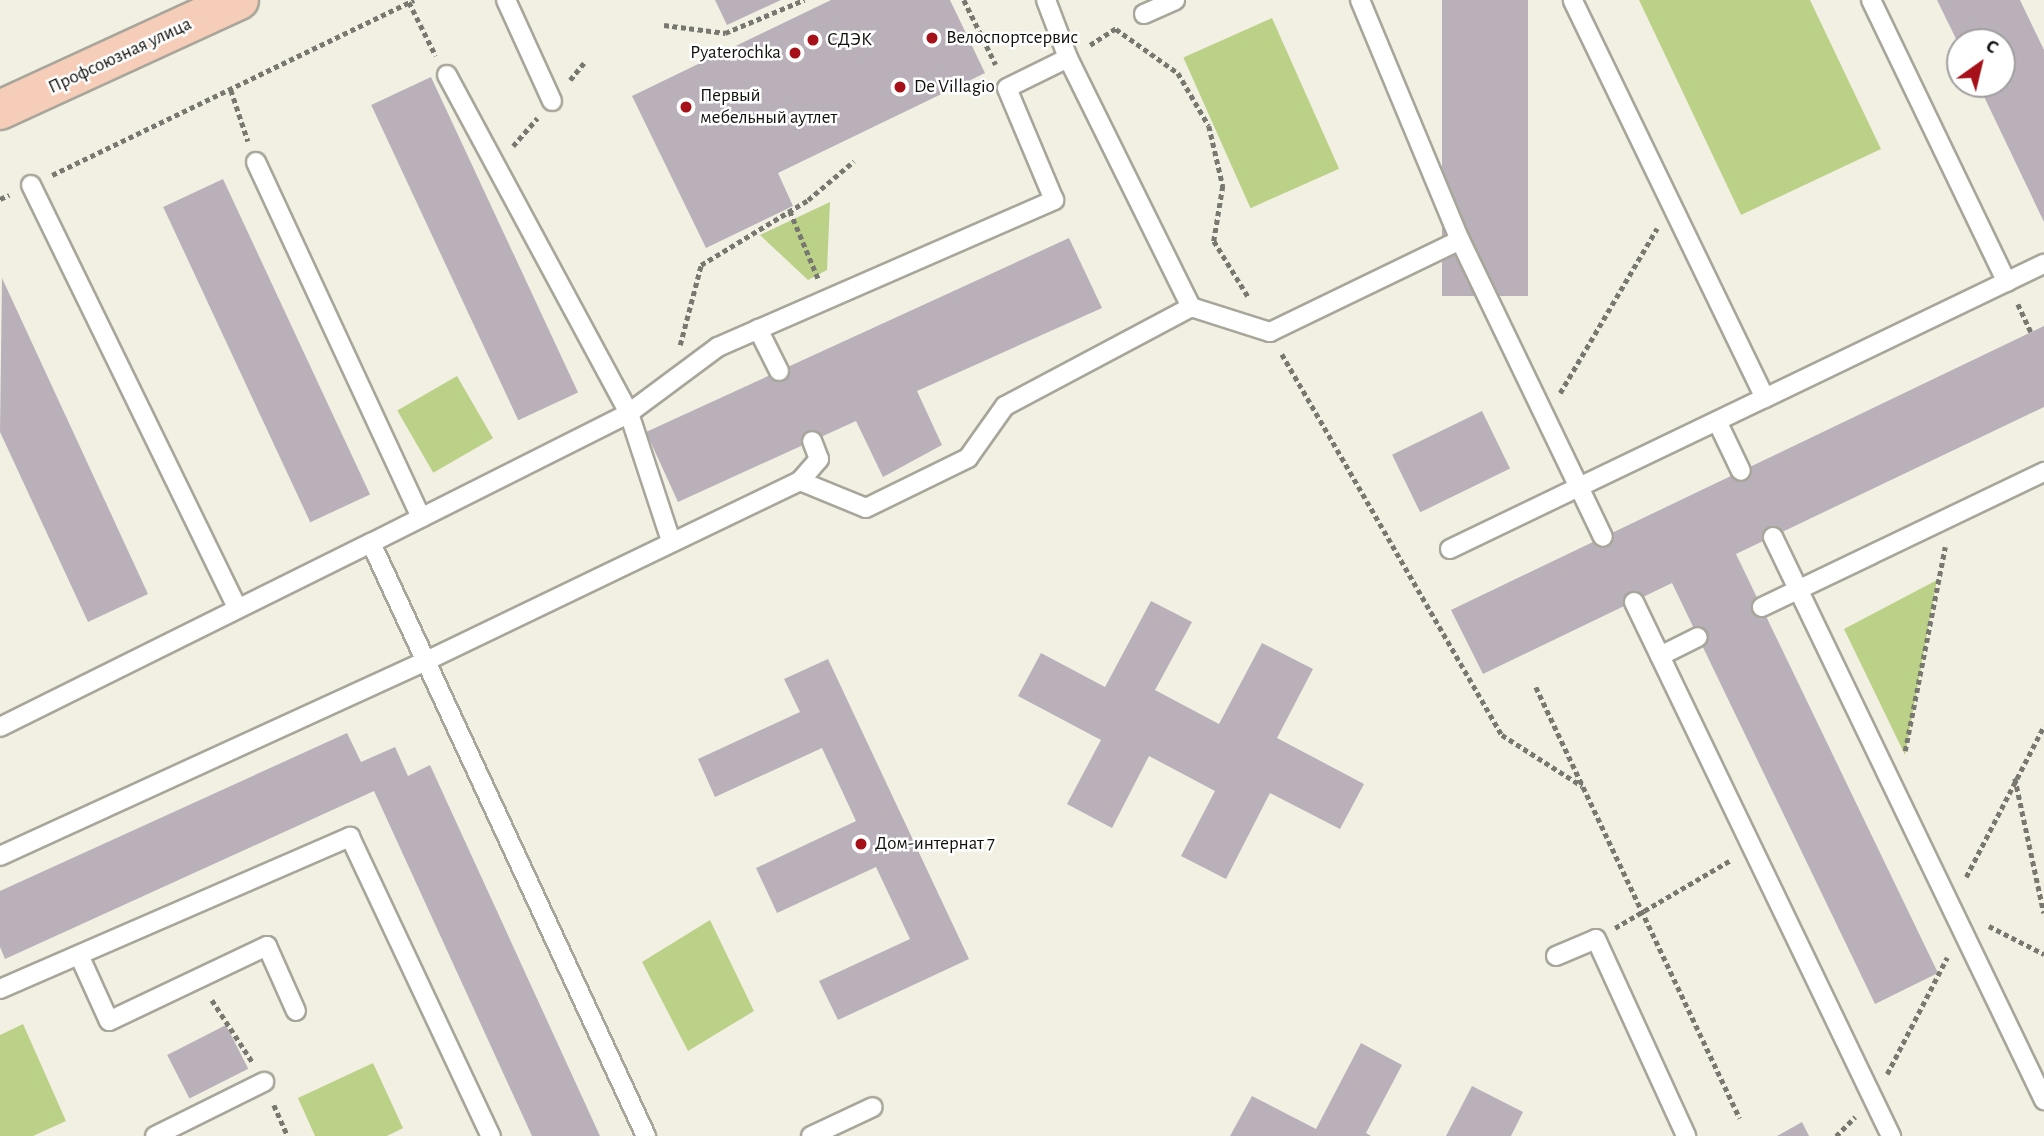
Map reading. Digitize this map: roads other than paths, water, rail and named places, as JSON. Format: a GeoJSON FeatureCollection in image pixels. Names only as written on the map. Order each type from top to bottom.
{"type":"FeatureCollection","features":[{"type":"Feature","properties":{"kind":"main road","name":"Профсоюзная улица"},"geometry":{"type":"LineString","coordinates":[[0,110],[239,0]]}},
{"type":"Feature","properties":{"kind":"lane"},"geometry":{"type":"LineString","coordinates":[[506,0],[552,102]]}},
{"type":"Feature","properties":{"kind":"lane"},"geometry":{"type":"LineString","coordinates":[[1046,0],[1068,58],[1191,307]]}},
{"type":"Feature","properties":{"kind":"lane"},"geometry":{"type":"LineString","coordinates":[[1144,14],[1175,0]]}},
{"type":"Feature","properties":{"kind":"lane"},"geometry":{"type":"LineString","coordinates":[[1360,0],[1460,240],[1603,537]]}},
{"type":"Feature","properties":{"kind":"lane"},"geometry":{"type":"LineString","coordinates":[[1573,0],[1765,398]]}},
{"type":"Feature","properties":{"kind":"lane"},"geometry":{"type":"LineString","coordinates":[[1871,0],[2007,282]]}},
{"type":"Feature","properties":{"kind":"lane"},"geometry":{"type":"LineString","coordinates":[[0,727],[629,413],[669,387],[718,347],[1054,200],[1007,88],[1068,58]]}},
{"type":"Feature","properties":{"kind":"lane"},"geometry":{"type":"LineString","coordinates":[[447,75],[629,413],[670,541]]}},
{"type":"Feature","properties":{"kind":"lane"},"geometry":{"type":"LineString","coordinates":[[256,162],[421,518]]}},
{"type":"Feature","properties":{"kind":"lane"},"geometry":{"type":"LineString","coordinates":[[31,185],[237,607]]}},
{"type":"Feature","properties":{"kind":"lane"},"geometry":{"type":"LineString","coordinates":[[800,481],[866,508],[968,458],[1005,406],[1191,307],[1270,332],[1460,240]]}},
{"type":"Feature","properties":{"kind":"lane"},"geometry":{"type":"LineString","coordinates":[[1450,549],[2044,264]]}},
{"type":"Feature","properties":{"kind":"lane"},"geometry":{"type":"LineString","coordinates":[[758,329],[779,371]]}},
{"type":"Feature","properties":{"kind":"lane"},"geometry":{"type":"LineString","coordinates":[[1717,421],[1741,471]]}},
{"type":"Feature","properties":{"kind":"lane"},"geometry":{"type":"LineString","coordinates":[[0,856],[424,662],[670,541],[800,481],[819,459],[812,441]]}},
{"type":"Feature","properties":{"kind":"lane"},"geometry":{"type":"LineString","coordinates":[[1762,607],[2044,472]]}},
{"type":"Feature","properties":{"kind":"lane"},"geometry":{"type":"LineString","coordinates":[[1773,537],[2044,1100]]}},
{"type":"Feature","properties":{"kind":"lane"},"geometry":{"type":"LineString","coordinates":[[371,543],[646,1136]]}},
{"type":"Feature","properties":{"kind":"lane"},"geometry":{"type":"LineString","coordinates":[[1634,601],[1891,1136]]}},
{"type":"Feature","properties":{"kind":"lane"},"geometry":{"type":"LineString","coordinates":[[1660,656],[1698,638]]}},
{"type":"Feature","properties":{"kind":"lane"},"geometry":{"type":"LineString","coordinates":[[0,989],[350,837],[491,1136]]}},
{"type":"Feature","properties":{"kind":"lane"},"geometry":{"type":"LineString","coordinates":[[1556,956],[1596,939],[1686,1136]]}},
{"type":"Feature","properties":{"kind":"lane"},"geometry":{"type":"LineString","coordinates":[[79,955],[109,1021],[267,946],[296,1011]]}},
{"type":"Feature","properties":{"kind":"lane"},"geometry":{"type":"LineString","coordinates":[[155,1136],[264,1082]]}},
{"type":"Feature","properties":{"kind":"lane"},"geometry":{"type":"LineString","coordinates":[[811,1136],[873,1107]]}},
{"type":"Feature","properties":{"kind":"place","name":"Велоспортсервис"},"geometry":{"type":"Point","coordinates":[932,38]}},
{"type":"Feature","properties":{"kind":"place","name":"СДЭК"},"geometry":{"type":"Point","coordinates":[813,40]}},
{"type":"Feature","properties":{"kind":"place","name":"Pyaterochka"},"geometry":{"type":"Point","coordinates":[795,53]}},
{"type":"Feature","properties":{"kind":"place","name":"De Villagio"},"geometry":{"type":"Point","coordinates":[900,87]}},
{"type":"Feature","properties":{"kind":"place","name":"Первый мебельный аутлет"},"geometry":{"type":"Point","coordinates":[686,107]}},
{"type":"Feature","properties":{"kind":"place","name":"Дом-интернат 7"},"geometry":{"type":"Point","coordinates":[861,844]}}]}
